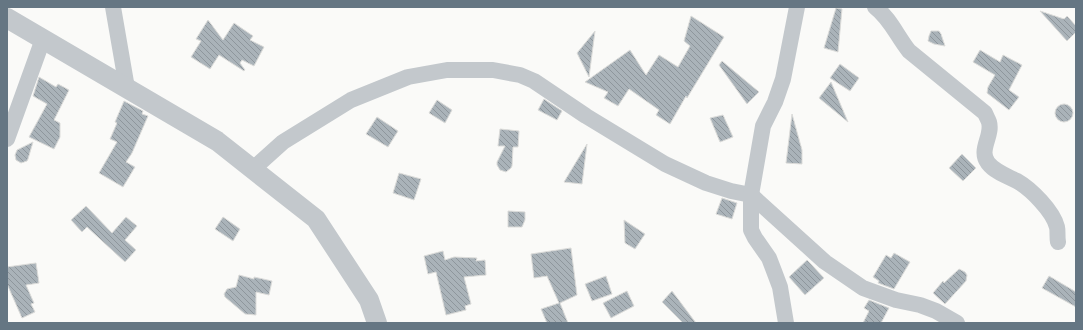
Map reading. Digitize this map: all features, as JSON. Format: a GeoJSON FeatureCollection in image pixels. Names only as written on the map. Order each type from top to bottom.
{"type":"FeatureCollection","features":[{"type":"Feature","properties":{"kind":"street"},"geometry":{"type":"LineString","coordinates":[[113,7],[127,88]]}},
{"type":"Feature","properties":{"kind":"street"},"geometry":{"type":"LineString","coordinates":[[786,323],[780,287],[774,271],[769,258],[751,230],[751,195],[764,126],[775,102],[783,79],[798,7]]}},
{"type":"Feature","properties":{"kind":"street"},"geometry":{"type":"LineString","coordinates":[[875,7],[884,13],[909,51],[985,113],[989,122],[989,132],[984,152],[985,157],[989,164],[996,170],[1027,188],[1039,200],[1057,226],[1058,242]]}},
{"type":"Feature","properties":{"kind":"street"},"geometry":{"type":"LineString","coordinates":[[7,18],[217,142],[316,219],[369,300],[376,323]]}},
{"type":"Feature","properties":{"kind":"street"},"geometry":{"type":"LineString","coordinates":[[7,139],[43,39]]}},
{"type":"Feature","properties":{"kind":"street"},"geometry":{"type":"LineString","coordinates":[[252,169],[283,142],[351,100],[408,77],[447,70],[493,70],[520,75],[534,81],[586,116],[665,164],[706,183],[731,191],[751,195],[825,262],[863,288],[896,300],[920,305],[936,311],[957,323]]}},
{"type":"Feature","properties":{"kind":"building"},"geometry":{"type":"Polygon","coordinates":[[[836,8],[842,9],[838,52],[824,48],[836,8]]]}},
{"type":"Feature","properties":{"kind":"building"},"geometry":{"type":"Polygon","coordinates":[[[1040,11],[1064,19],[1067,16],[1076,26],[1076,32],[1067,41],[1040,11]]]}},
{"type":"Feature","properties":{"kind":"building"},"geometry":{"type":"Polygon","coordinates":[[[691,16],[724,37],[670,124],[656,115],[659,110],[629,89],[618,106],[604,98],[608,92],[585,82],[630,50],[646,75],[659,55],[678,67],[690,46],[684,41],[691,16]]]}},
{"type":"Feature","properties":{"kind":"building"},"geometry":{"type":"Polygon","coordinates":[[[208,20],[223,40],[234,23],[253,36],[250,40],[264,47],[254,66],[242,60],[240,63],[245,70],[244,71],[219,55],[210,69],[191,57],[201,41],[196,39],[208,20]]]}},
{"type":"Feature","properties":{"kind":"building"},"geometry":{"type":"Polygon","coordinates":[[[595,31],[589,77],[577,53],[595,31]]]}},
{"type":"Feature","properties":{"kind":"building"},"geometry":{"type":"Polygon","coordinates":[[[931,31],[939,31],[945,46],[928,41],[931,31]]]}},
{"type":"Feature","properties":{"kind":"building"},"geometry":{"type":"Polygon","coordinates":[[[980,50],[1000,62],[1003,55],[1022,65],[1009,90],[1019,97],[1009,110],[987,93],[988,87],[995,75],[973,62],[980,50]]]}},
{"type":"Feature","properties":{"kind":"building"},"geometry":{"type":"Polygon","coordinates":[[[722,61],[759,92],[747,104],[719,65],[722,61]]]}},
{"type":"Feature","properties":{"kind":"building"},"geometry":{"type":"Polygon","coordinates":[[[840,64],[859,78],[850,91],[830,78],[840,64]]]}},
{"type":"Feature","properties":{"kind":"building"},"geometry":{"type":"Polygon","coordinates":[[[39,77],[56,87],[58,84],[69,90],[54,120],[60,123],[60,137],[54,149],[29,137],[47,104],[33,96],[39,77]]]}},
{"type":"Feature","properties":{"kind":"building"},"geometry":{"type":"Polygon","coordinates":[[[831,82],[848,122],[819,98],[831,82]]]}},
{"type":"Feature","properties":{"kind":"building"},"geometry":{"type":"Polygon","coordinates":[[[544,99],[562,111],[557,120],[538,110],[544,99]]]}},
{"type":"Feature","properties":{"kind":"building"},"geometry":{"type":"Polygon","coordinates":[[[437,100],[452,110],[445,123],[429,113],[437,100]]]}},
{"type":"Feature","properties":{"kind":"building"},"geometry":{"type":"Polygon","coordinates":[[[124,101],[143,111],[142,114],[148,116],[132,153],[126,162],[135,167],[123,187],[99,173],[117,142],[110,139],[124,101]]]}},
{"type":"Feature","properties":{"kind":"building"},"geometry":{"type":"Polygon","coordinates":[[[1064,104],[1070,107],[1073,113],[1070,119],[1064,122],[1058,119],[1055,113],[1058,107],[1064,104]]]}},
{"type":"Feature","properties":{"kind":"building"},"geometry":{"type":"Polygon","coordinates":[[[792,114],[802,150],[802,164],[786,163],[792,114]]]}},
{"type":"Feature","properties":{"kind":"building"},"geometry":{"type":"Polygon","coordinates":[[[723,115],[733,137],[720,142],[710,118],[723,115]]]}},
{"type":"Feature","properties":{"kind":"building"},"geometry":{"type":"Polygon","coordinates":[[[377,117],[398,131],[388,147],[366,134],[377,117]]]}},
{"type":"Feature","properties":{"kind":"building"},"geometry":{"type":"Polygon","coordinates":[[[500,129],[519,131],[518,147],[513,147],[512,166],[506,172],[500,170],[497,165],[505,146],[498,146],[500,129]]]}},
{"type":"Feature","properties":{"kind":"building"},"geometry":{"type":"Polygon","coordinates":[[[33,142],[27,161],[21,163],[16,160],[15,155],[17,150],[33,142]]]}},
{"type":"Feature","properties":{"kind":"building"},"geometry":{"type":"Polygon","coordinates":[[[587,144],[582,184],[564,182],[587,144]]]}},
{"type":"Feature","properties":{"kind":"building"},"geometry":{"type":"Polygon","coordinates":[[[962,154],[976,168],[963,181],[949,168],[962,154]]]}},
{"type":"Feature","properties":{"kind":"building"},"geometry":{"type":"Polygon","coordinates":[[[399,173],[421,179],[414,200],[393,193],[399,173]]]}},
{"type":"Feature","properties":{"kind":"building"},"geometry":{"type":"Polygon","coordinates":[[[722,198],[737,203],[732,219],[716,214],[722,198]]]}},
{"type":"Feature","properties":{"kind":"building"},"geometry":{"type":"Polygon","coordinates":[[[86,206],[112,233],[126,217],[137,226],[125,240],[136,250],[125,262],[87,227],[82,232],[71,220],[86,206]]]}},
{"type":"Feature","properties":{"kind":"building"},"geometry":{"type":"Polygon","coordinates":[[[508,211],[525,212],[525,220],[522,227],[508,227],[508,211]]]}},
{"type":"Feature","properties":{"kind":"building"},"geometry":{"type":"Polygon","coordinates":[[[223,217],[240,229],[233,241],[215,229],[223,217]]]}},
{"type":"Feature","properties":{"kind":"building"},"geometry":{"type":"Polygon","coordinates":[[[624,220],[645,234],[635,249],[625,243],[624,220]]]}},
{"type":"Feature","properties":{"kind":"building"},"geometry":{"type":"Polygon","coordinates":[[[571,248],[577,295],[560,303],[568,323],[547,323],[541,309],[559,303],[547,276],[534,278],[531,254],[571,248]]]}},
{"type":"Feature","properties":{"kind":"building"},"geometry":{"type":"Polygon","coordinates":[[[443,251],[445,260],[454,257],[477,258],[476,261],[485,260],[486,275],[464,277],[471,304],[465,306],[466,310],[446,315],[436,272],[428,274],[424,256],[443,251]]]}},
{"type":"Feature","properties":{"kind":"building"},"geometry":{"type":"Polygon","coordinates":[[[894,253],[910,262],[894,289],[878,283],[879,281],[873,277],[886,255],[891,258],[894,253]]]}},
{"type":"Feature","properties":{"kind":"building"},"geometry":{"type":"Polygon","coordinates":[[[807,260],[824,278],[805,295],[789,277],[807,260]]]}},
{"type":"Feature","properties":{"kind":"building"},"geometry":{"type":"Polygon","coordinates":[[[36,263],[39,283],[26,285],[34,303],[31,304],[35,312],[22,318],[7,284],[7,267],[36,263]]]}},
{"type":"Feature","properties":{"kind":"building"},"geometry":{"type":"Polygon","coordinates":[[[959,269],[967,275],[966,281],[945,304],[933,293],[943,281],[944,283],[959,269]]]}},
{"type":"Feature","properties":{"kind":"building"},"geometry":{"type":"Polygon","coordinates":[[[239,275],[254,279],[254,277],[272,281],[269,295],[256,292],[256,315],[245,314],[225,297],[224,294],[227,289],[236,287],[239,275]]]}},
{"type":"Feature","properties":{"kind":"building"},"geometry":{"type":"Polygon","coordinates":[[[606,276],[612,294],[592,301],[585,284],[606,276]]]}},
{"type":"Feature","properties":{"kind":"building"},"geometry":{"type":"Polygon","coordinates":[[[1049,276],[1076,292],[1076,307],[1042,288],[1049,276]]]}},
{"type":"Feature","properties":{"kind":"building"},"geometry":{"type":"Polygon","coordinates":[[[627,291],[634,306],[611,318],[603,303],[627,291]]]}},
{"type":"Feature","properties":{"kind":"building"},"geometry":{"type":"Polygon","coordinates":[[[672,291],[696,323],[683,323],[662,302],[672,291]]]}},
{"type":"Feature","properties":{"kind":"building"},"geometry":{"type":"Polygon","coordinates":[[[869,300],[889,308],[881,323],[863,323],[869,311],[864,308],[869,300]]]}}]}
